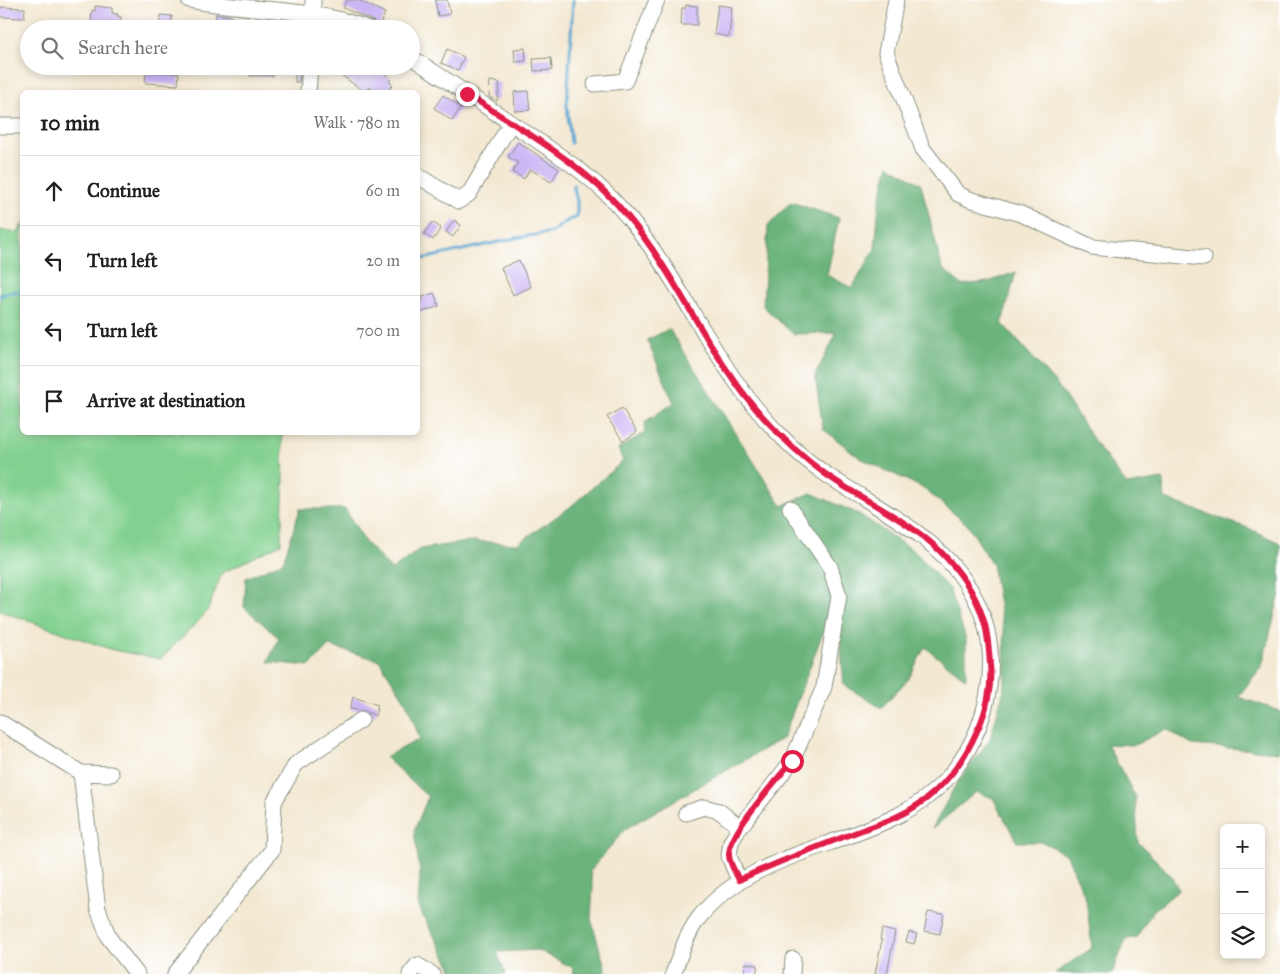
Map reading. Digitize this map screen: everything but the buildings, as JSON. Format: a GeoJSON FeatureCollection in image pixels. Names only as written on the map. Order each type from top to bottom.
{"type":"FeatureCollection","features":[{"type":"Feature","properties":{"kind":"street"},"geometry":{"type":"LineString","coordinates":[[189,0],[218,6],[313,14],[335,20]]}},
{"type":"Feature","properties":{"kind":"street"},"geometry":{"type":"LineString","coordinates":[[595,84],[624,81],[657,0]]}},
{"type":"Feature","properties":{"kind":"street"},"geometry":{"type":"LineString","coordinates":[[896,0],[886,53],[923,149],[958,194],[1021,214],[1092,248],[1204,258]]}},
{"type":"Feature","properties":{"kind":"street"},"geometry":{"type":"LineString","coordinates":[[420,63],[580,169],[605,192],[628,217],[672,279],[709,342],[761,416],[783,438],[824,473],[917,531],[939,550],[957,570],[975,597],[984,620],[991,673],[988,699],[982,722],[971,745],[954,770],[937,789],[915,807],[879,824],[773,863],[739,880],[698,919],[684,944],[673,974]]}},
{"type":"Feature","properties":{"kind":"street"},"geometry":{"type":"LineString","coordinates":[[308,90],[309,75]]}},
{"type":"Feature","properties":{"kind":"street"},"geometry":{"type":"LineString","coordinates":[[462,79],[467,94]]}},
{"type":"Feature","properties":{"kind":"street"},"geometry":{"type":"LineString","coordinates":[[420,177],[459,202],[469,194],[511,123]]}},
{"type":"Feature","properties":{"kind":"street"},"geometry":{"type":"LineString","coordinates":[[0,126],[20,126]]}},
{"type":"Feature","properties":{"kind":"street"},"geometry":{"type":"LineString","coordinates":[[739,880],[729,856],[731,842],[740,827],[792,761],[824,686],[839,596],[830,567],[790,508]]}},
{"type":"Feature","properties":{"kind":"street"},"geometry":{"type":"LineString","coordinates":[[175,974],[272,850],[274,802],[296,764],[361,720]]}},
{"type":"Feature","properties":{"kind":"street"},"geometry":{"type":"LineString","coordinates":[[0,722],[80,772],[111,774]]}},
{"type":"Feature","properties":{"kind":"street"},"geometry":{"type":"LineString","coordinates":[[80,772],[98,909],[110,938],[137,974]]}},
{"type":"Feature","properties":{"kind":"street"},"geometry":{"type":"LineString","coordinates":[[686,813],[704,807],[719,811],[740,827]]}},
{"type":"Feature","properties":{"kind":"street"},"geometry":{"type":"LineString","coordinates":[[792,959],[792,974]]}},
{"type":"Feature","properties":{"kind":"street"},"geometry":{"type":"LineString","coordinates":[[410,974],[417,965],[432,974]]}},
{"type":"Feature","properties":{"kind":"green space"},"geometry":{"type":"Polygon","coordinates":[[[889,165],[921,184],[942,268],[962,285],[988,282],[1016,272],[1002,323],[1058,386],[1099,448],[1127,485],[1163,479],[1165,499],[1248,528],[1280,543],[1280,593],[1262,666],[1238,697],[1280,711],[1280,752],[1192,745],[1166,729],[1135,745],[1107,744],[1135,796],[1138,842],[1170,874],[1179,890],[1153,911],[1136,938],[1126,939],[1112,974],[1055,973],[1092,948],[1086,899],[1067,855],[1043,842],[1017,842],[993,798],[976,792],[932,829],[955,786],[990,739],[1005,685],[1004,633],[992,564],[968,525],[923,488],[860,458],[823,429],[815,375],[837,333],[793,334],[763,306],[768,226],[791,202],[839,218],[827,275],[852,288],[875,249],[879,203],[889,165]]]}},
{"type":"Feature","properties":{"kind":"green space"},"geometry":{"type":"Polygon","coordinates":[[[20,228],[20,435],[282,435],[284,479],[281,544],[222,573],[207,612],[161,659],[113,650],[0,611],[0,230],[18,233],[20,228]]]}},
{"type":"Feature","properties":{"kind":"green space"},"geometry":{"type":"Polygon","coordinates":[[[669,329],[782,506],[811,493],[859,514],[915,552],[949,589],[966,639],[966,679],[925,647],[909,678],[881,708],[844,685],[840,638],[825,627],[783,738],[625,829],[590,871],[593,888],[591,919],[607,974],[574,974],[573,968],[538,950],[497,952],[506,974],[455,974],[418,907],[420,872],[414,831],[428,797],[385,757],[420,739],[406,702],[379,660],[329,646],[310,666],[268,662],[279,638],[244,607],[246,578],[283,562],[300,509],[345,509],[365,542],[392,570],[420,549],[473,541],[517,544],[569,508],[623,461],[618,449],[644,433],[646,421],[674,403],[647,340],[669,329]]]}},
{"type":"Feature","properties":{"kind":"waterway"},"geometry":{"type":"LineString","coordinates":[[571,143],[567,105],[573,0]]}},
{"type":"Feature","properties":{"kind":"waterway"},"geometry":{"type":"LineString","coordinates":[[420,260],[552,232],[567,221],[577,217],[577,201],[573,185]]}},
{"type":"Feature","properties":{"kind":"waterway"},"geometry":{"type":"LineString","coordinates":[[0,296],[10,292],[20,292]]}},
{"type":"Feature","properties":{"kind":"route"},"geometry":{"type":"LineString","coordinates":[[467,94],[580,169],[605,192],[628,217],[647,243],[672,279],[709,342],[761,416],[783,438],[824,473],[917,531],[939,550],[957,570],[975,597],[984,620],[989,646],[991,673],[988,699],[982,722],[971,745],[954,770],[937,789],[915,807],[879,824],[773,863],[739,880],[729,856],[731,842],[740,827],[792,761]]}}]}
